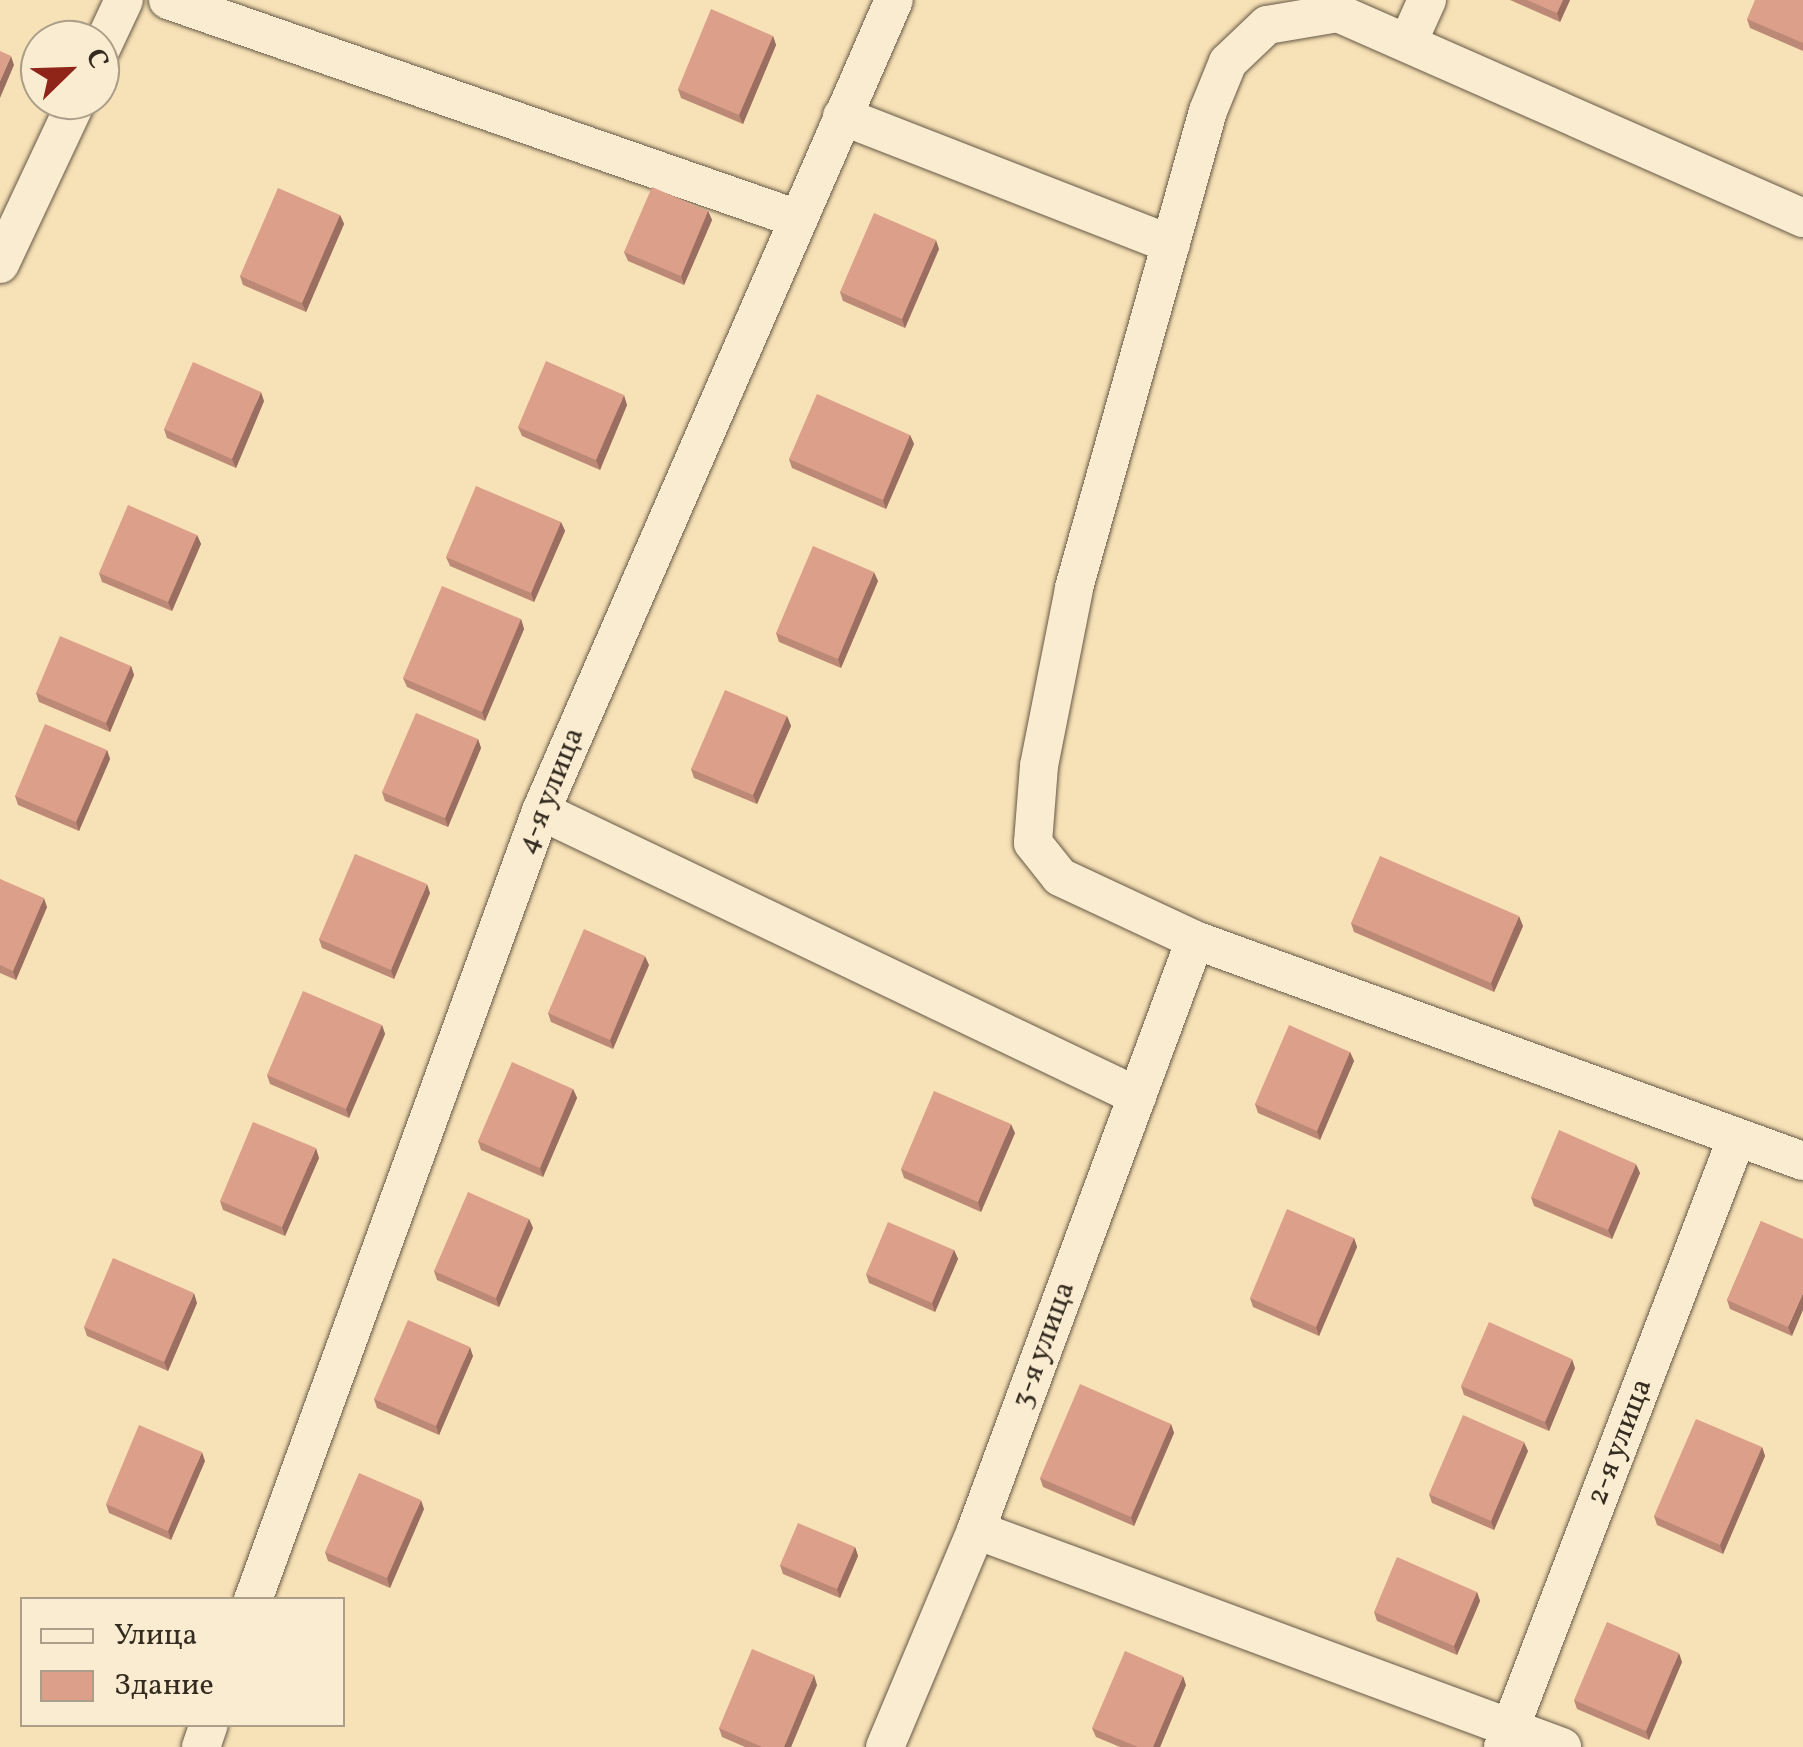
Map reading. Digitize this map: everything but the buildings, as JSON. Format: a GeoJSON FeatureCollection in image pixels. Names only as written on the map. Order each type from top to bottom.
{"type":"FeatureCollection","features":[{"type":"Feature","properties":{"kind":"street"},"geometry":{"type":"LineString","coordinates":[[168,0],[798,219]]}},
{"type":"Feature","properties":{"kind":"street","name":"4-я улица"},"geometry":{"type":"LineString","coordinates":[[254,1597],[541,811],[894,0]]}},
{"type":"Feature","properties":{"kind":"street"},"geometry":{"type":"LineString","coordinates":[[1409,40],[1426,0]]}},
{"type":"Feature","properties":{"kind":"street"},"geometry":{"type":"LineString","coordinates":[[1803,218],[1409,40],[1338,13],[1266,25],[1228,62],[1171,244],[1074,589],[1039,766],[1033,844],[1060,877],[1195,940],[1803,1162]]}},
{"type":"Feature","properties":{"kind":"street"},"geometry":{"type":"LineString","coordinates":[[842,116],[1171,244]]}},
{"type":"Feature","properties":{"kind":"street"},"geometry":{"type":"LineString","coordinates":[[0,264],[68,120]]}},
{"type":"Feature","properties":{"kind":"street"},"geometry":{"type":"LineString","coordinates":[[541,811],[1137,1096]]}},
{"type":"Feature","properties":{"kind":"street","name":"3-я улица"},"geometry":{"type":"LineString","coordinates":[[885,1747],[976,1530],[1195,940]]}},
{"type":"Feature","properties":{"kind":"street","name":"2-я улица"},"geometry":{"type":"LineString","coordinates":[[1508,1737],[1737,1136]]}},
{"type":"Feature","properties":{"kind":"street"},"geometry":{"type":"LineString","coordinates":[[976,1530],[1508,1737],[1562,1747]]}}]}
